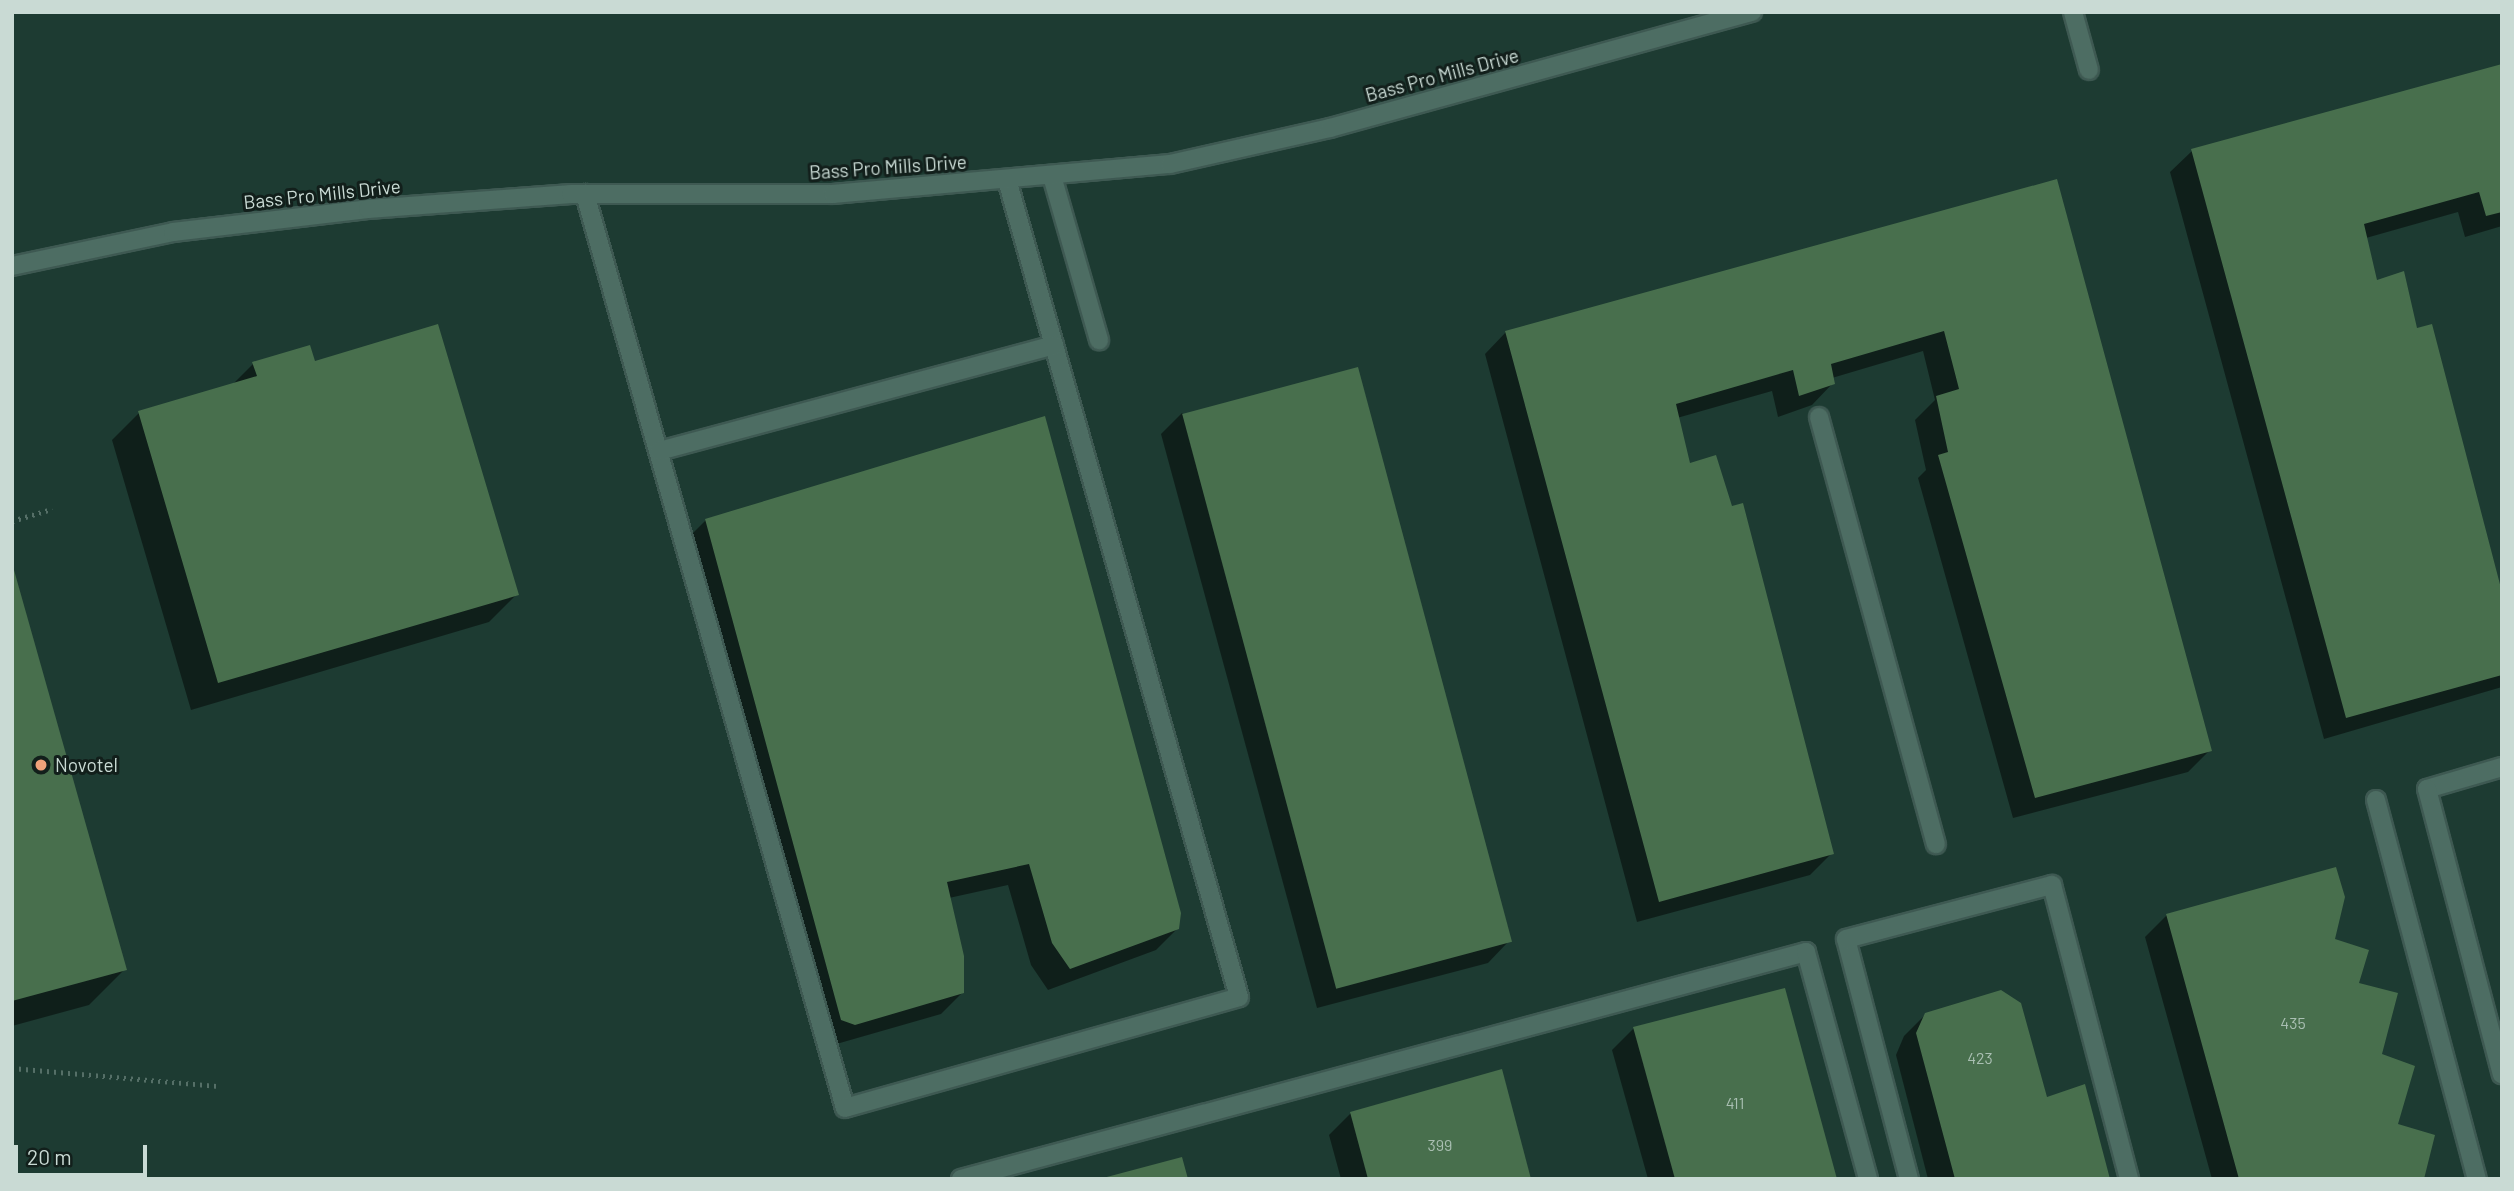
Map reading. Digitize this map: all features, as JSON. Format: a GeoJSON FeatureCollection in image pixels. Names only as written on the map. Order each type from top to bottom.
{"type":"FeatureCollection","features":[{"type":"Feature","properties":{"kind":"street","name":"Bass Pro Mills Drive"},"geometry":{"type":"LineString","coordinates":[[12,266],[187,230],[368,209],[585,194],[833,194],[1170,164],[1317,131],[1752,12]]}},
{"type":"Feature","properties":{"kind":"street"},"geometry":{"type":"LineString","coordinates":[[2073,12],[2089,70]]}},
{"type":"Feature","properties":{"kind":"street"},"geometry":{"type":"LineString","coordinates":[[1052,176],[1099,340]]}},
{"type":"Feature","properties":{"kind":"street"},"geometry":{"type":"LineString","coordinates":[[585,194],[845,1108],[1239,997],[1007,180]]}},
{"type":"Feature","properties":{"kind":"street"},"geometry":{"type":"LineString","coordinates":[[659,451],[1054,345]]}},
{"type":"Feature","properties":{"kind":"street"},"geometry":{"type":"LineString","coordinates":[[1819,417],[1936,844]]}},
{"type":"Feature","properties":{"kind":"street"},"geometry":{"type":"LineString","coordinates":[[2502,767],[2427,789],[2502,1074]]}},
{"type":"Feature","properties":{"kind":"street"},"geometry":{"type":"LineString","coordinates":[[2375,800],[2477,1179]]}},
{"type":"Feature","properties":{"kind":"street"},"geometry":{"type":"LineString","coordinates":[[1909,1179],[1846,939],[2052,885],[2129,1179]]}},
{"type":"Feature","properties":{"kind":"street"},"geometry":{"type":"LineString","coordinates":[[961,1179],[1806,952],[1868,1179]]}},
{"type":"Feature","properties":{"kind":"path"},"geometry":{"type":"LineString","coordinates":[[12,521],[52,509]]}},
{"type":"Feature","properties":{"kind":"path"},"geometry":{"type":"LineString","coordinates":[[12,1068],[216,1086]]}},
{"type":"Feature","properties":{"kind":"building"},"geometry":{"type":"Polygon","coordinates":[[[2502,64],[2502,212],[2486,216],[2479,192],[2364,224],[2377,280],[2404,271],[2417,328],[2432,324],[2502,592],[2502,675],[2346,718],[2191,149],[2502,64]]]}},
{"type":"Feature","properties":{"kind":"building"},"geometry":{"type":"Polygon","coordinates":[[[2057,179],[2212,751],[2035,798],[1938,455],[1948,452],[1936,396],[1959,389],[1944,331],[1831,364],[1835,384],[1799,396],[1793,370],[1676,404],[1690,463],[1716,455],[1732,506],[1743,503],[1834,854],[1659,902],[1505,331],[2057,179]]]}},
{"type":"Feature","properties":{"kind":"building"},"geometry":{"type":"Polygon","coordinates":[[[438,324],[519,595],[218,683],[138,411],[257,376],[252,362],[310,345],[315,361],[438,324]]]}},
{"type":"Feature","properties":{"kind":"building"},"geometry":{"type":"Polygon","coordinates":[[[1358,367],[1512,942],[1336,989],[1182,414],[1358,367]]]}},
{"type":"Feature","properties":{"kind":"building"},"geometry":{"type":"Polygon","coordinates":[[[1045,416],[1181,913],[1179,929],[1070,969],[1052,943],[1029,864],[947,882],[964,956],[964,993],[855,1025],[841,1020],[705,519],[1045,416]]]}},
{"type":"Feature","properties":{"kind":"building","name":"Novotel"},"geometry":{"type":"Polygon","coordinates":[[[12,563],[127,970],[12,1001],[12,563]]]}},
{"type":"Feature","properties":{"kind":"building"},"geometry":{"type":"Polygon","coordinates":[[[2336,867],[2345,897],[2335,939],[2369,950],[2359,983],[2398,993],[2382,1054],[2415,1066],[2398,1124],[2435,1135],[2424,1179],[2239,1179],[2166,914],[2336,867]]]}},
{"type":"Feature","properties":{"kind":"building"},"geometry":{"type":"Polygon","coordinates":[[[1785,988],[1837,1179],[1675,1179],[1633,1027],[1785,988]]]}},
{"type":"Feature","properties":{"kind":"building"},"geometry":{"type":"Polygon","coordinates":[[[2001,990],[2021,1003],[2047,1097],[2085,1084],[2110,1179],[1955,1179],[1916,1033],[1925,1013],[2001,990]]]}},
{"type":"Feature","properties":{"kind":"building"},"geometry":{"type":"Polygon","coordinates":[[[1502,1069],[1531,1179],[1368,1179],[1350,1112],[1502,1069]]]}},
{"type":"Feature","properties":{"kind":"building"},"geometry":{"type":"Polygon","coordinates":[[[1182,1157],[1188,1179],[1103,1179],[1103,1178],[1182,1157]]]}},
{"type":"Feature","properties":{"kind":"place","name":"Novotel"},"geometry":{"type":"Point","coordinates":[41,765]}}]}
